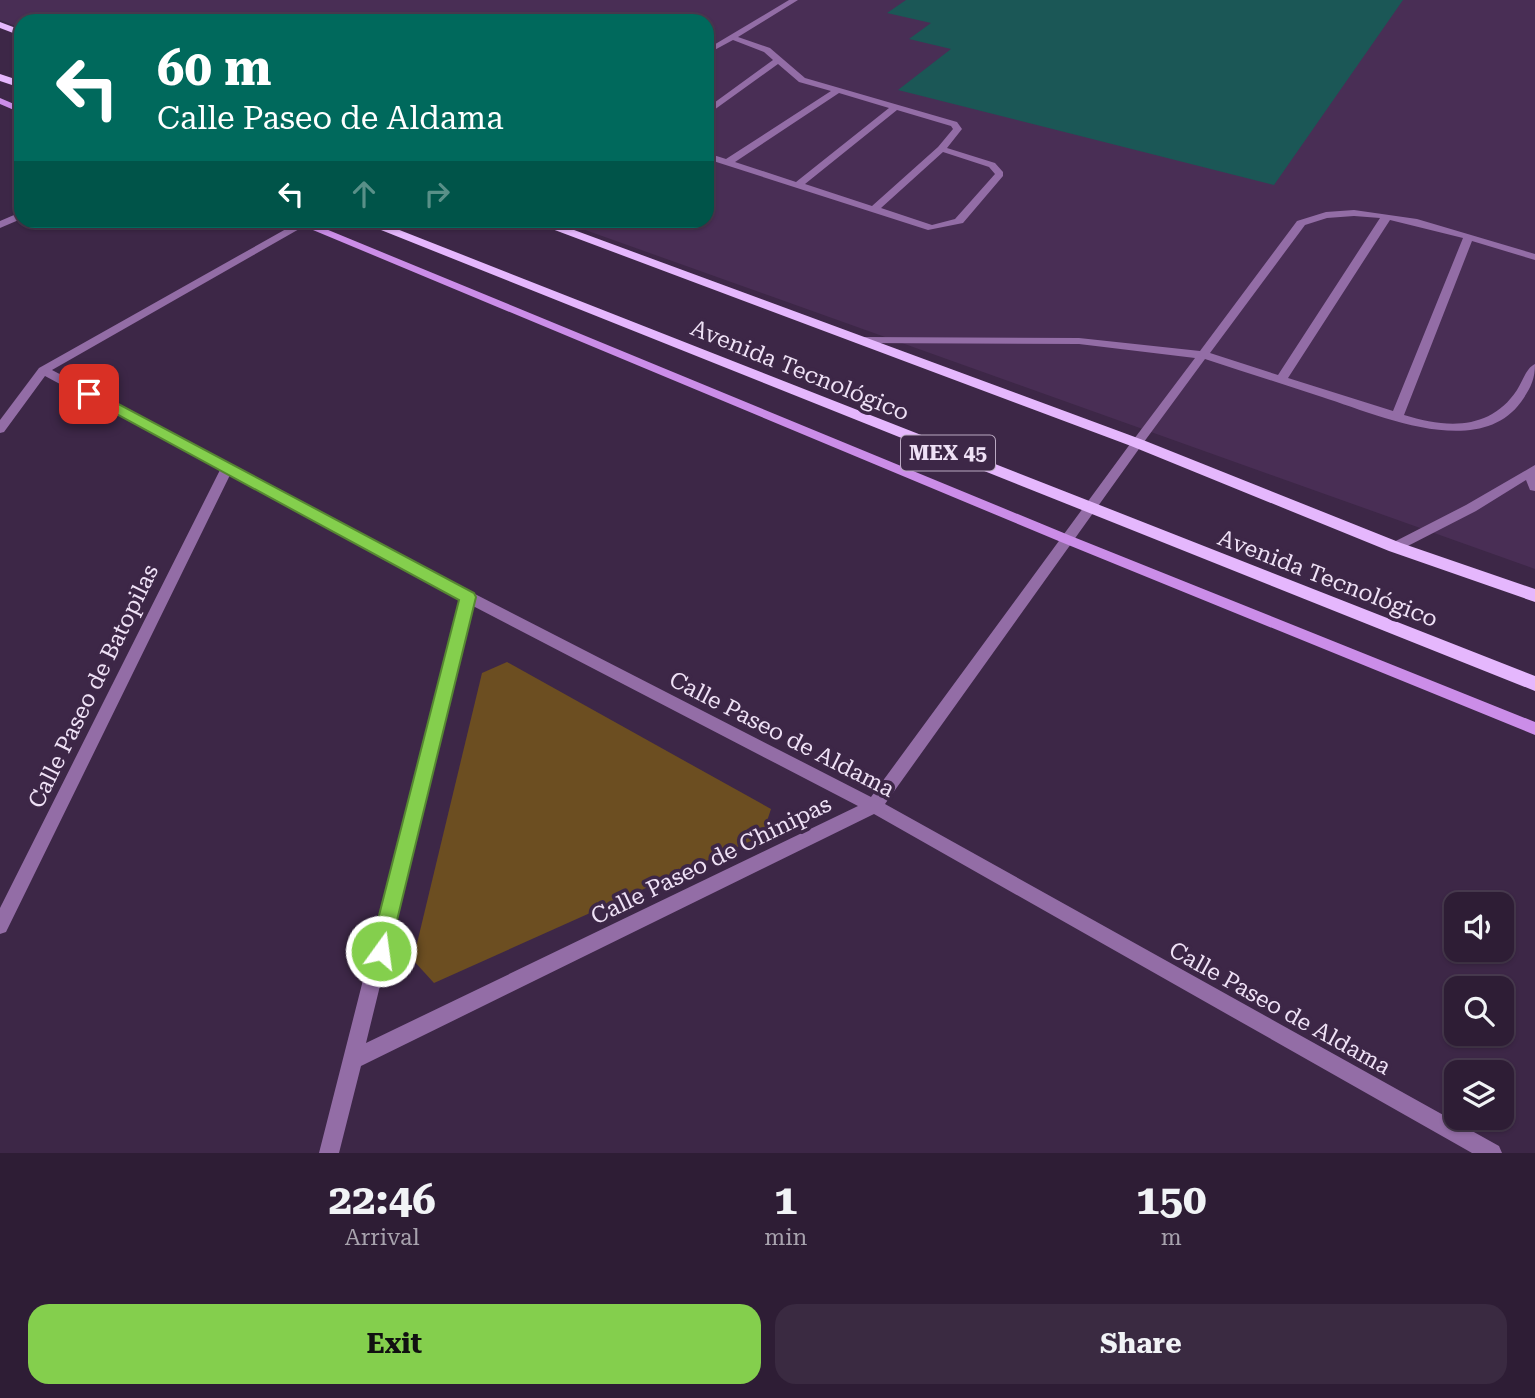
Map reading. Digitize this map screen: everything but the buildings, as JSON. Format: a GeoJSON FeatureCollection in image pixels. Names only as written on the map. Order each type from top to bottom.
{"type":"FeatureCollection","features":[{"type":"Feature","properties":{"kind":"main road","name":"Avenida Tecnológico"},"geometry":{"type":"LineString","coordinates":[[382,228],[1535,684]]}},
{"type":"Feature","properties":{"kind":"main road","name":"Avenida Tecnológico"},"geometry":{"type":"LineString","coordinates":[[556,228],[1137,443],[1395,547],[1535,596]]}},
{"type":"Feature","properties":{"kind":"street"},"geometry":{"type":"LineString","coordinates":[[714,48],[794,0]]}},
{"type":"Feature","properties":{"kind":"street"},"geometry":{"type":"LineString","coordinates":[[732,37],[762,47],[802,80],[957,126],[958,129],[941,149],[874,209]]}},
{"type":"Feature","properties":{"kind":"street"},"geometry":{"type":"LineString","coordinates":[[714,107],[778,60]]}},
{"type":"Feature","properties":{"kind":"street"},"geometry":{"type":"LineString","coordinates":[[728,162],[837,90]]}},
{"type":"Feature","properties":{"kind":"street"},"geometry":{"type":"LineString","coordinates":[[798,185],[896,107]]}},
{"type":"Feature","properties":{"kind":"street"},"geometry":{"type":"LineString","coordinates":[[714,158],[932,228],[958,221],[1000,174],[992,165],[941,149]]}},
{"type":"Feature","properties":{"kind":"street","name":"Calle Paseo de Chinipas"},"geometry":{"type":"LineString","coordinates":[[354,1059],[874,806],[1087,509],[1301,223],[1318,215],[1341,211],[1387,216],[1535,257]]}},
{"type":"Feature","properties":{"kind":"street"},"geometry":{"type":"LineString","coordinates":[[1281,380],[1387,216]]}},
{"type":"Feature","properties":{"kind":"street"},"geometry":{"type":"LineString","coordinates":[[0,429],[43,370],[292,228]]}},
{"type":"Feature","properties":{"kind":"street"},"geometry":{"type":"LineString","coordinates":[[317,228],[1066,539],[1535,729]]}},
{"type":"Feature","properties":{"kind":"street"},"geometry":{"type":"LineString","coordinates":[[1397,417],[1468,238]]}},
{"type":"Feature","properties":{"kind":"street"},"geometry":{"type":"LineString","coordinates":[[857,340],[1079,341],[1203,355],[1421,424],[1454,428],[1485,424],[1509,412],[1535,367]]}},
{"type":"Feature","properties":{"kind":"street","name":"Calle Paseo de Aldama"},"geometry":{"type":"LineString","coordinates":[[43,370],[468,597],[874,806],[1492,1153]]}},
{"type":"Feature","properties":{"kind":"street","name":"Calle Paseo de Batopilas"},"geometry":{"type":"LineString","coordinates":[[0,926],[228,467]]}},
{"type":"Feature","properties":{"kind":"street"},"geometry":{"type":"LineString","coordinates":[[1395,547],[1471,508],[1532,472],[1535,487]]}},
{"type":"Feature","properties":{"kind":"street"},"geometry":{"type":"LineString","coordinates":[[329,1153],[468,597]]}},
{"type":"Feature","properties":{"kind":"shaded area"},"geometry":{"type":"Polygon","coordinates":[[[0,0],[1535,0],[1535,569],[580,228],[714,228],[714,14],[14,14],[14,25],[0,20],[0,0]]]}},
{"type":"Feature","properties":{"kind":"shaded area"},"geometry":{"type":"Polygon","coordinates":[[[507,662],[771,809],[762,836],[434,983],[413,960],[482,673],[507,662]]]}},
{"type":"Feature","properties":{"kind":"route"},"geometry":{"type":"LineString","coordinates":[[89,394],[468,597],[381,951]]}}]}
